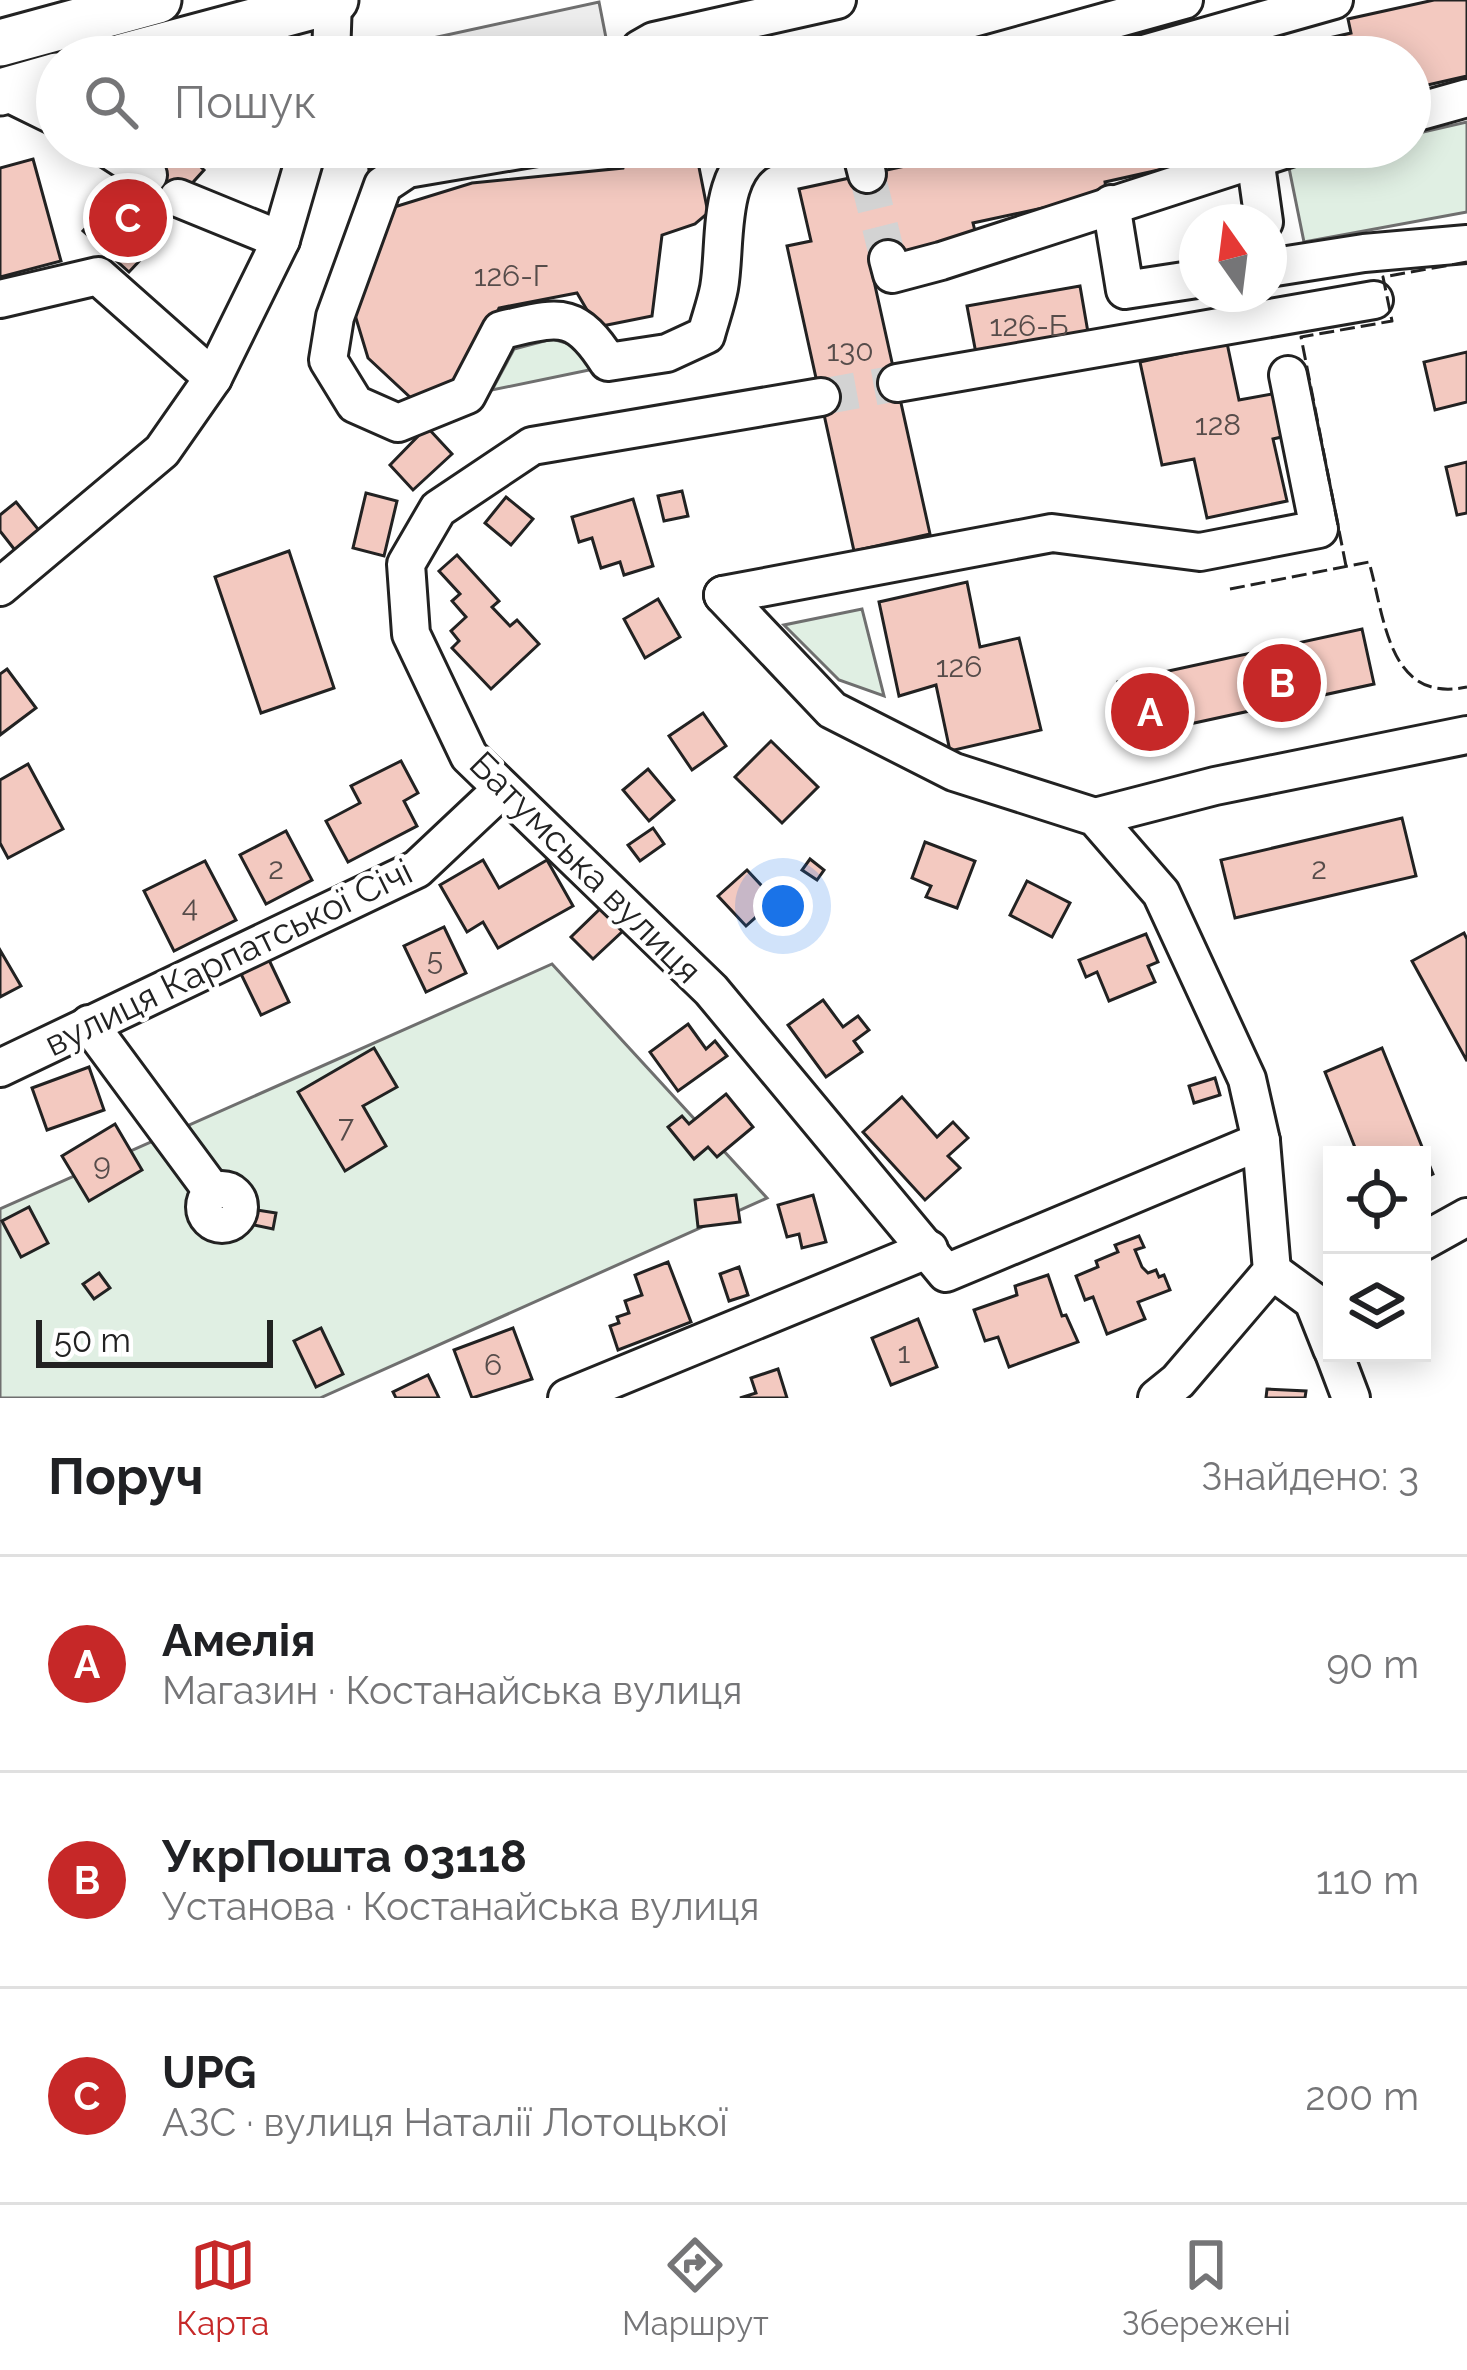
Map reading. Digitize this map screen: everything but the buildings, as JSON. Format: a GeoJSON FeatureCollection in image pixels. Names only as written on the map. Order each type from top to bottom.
{"type":"FeatureCollection","features":[{"type":"Feature","properties":{"kind":"main road"},"geometry":{"type":"LineString","coordinates":[[0,43],[158,0]]}},
{"type":"Feature","properties":{"kind":"main road"},"geometry":{"type":"LineString","coordinates":[[200,36],[334,0]]}},
{"type":"Feature","properties":{"kind":"main road"},"geometry":{"type":"LineString","coordinates":[[2,91],[36,82]]}},
{"type":"Feature","properties":{"kind":"street"},"geometry":{"type":"LineString","coordinates":[[332,36],[334,0]]}},
{"type":"Feature","properties":{"kind":"street"},"geometry":{"type":"LineString","coordinates":[[676,36],[838,0]]}},
{"type":"Feature","properties":{"kind":"street"},"geometry":{"type":"LineString","coordinates":[[1054,36],[1184,0]]}},
{"type":"Feature","properties":{"kind":"street"},"geometry":{"type":"LineString","coordinates":[[1206,36],[1334,0]]}},
{"type":"Feature","properties":{"kind":"street"},"geometry":{"type":"LineString","coordinates":[[2,91],[36,106]]}},
{"type":"Feature","properties":{"kind":"street"},"geometry":{"type":"LineString","coordinates":[[1431,108],[1467,98]]}},
{"type":"Feature","properties":{"kind":"street"},"geometry":{"type":"LineString","coordinates":[[137,168],[148,175]]}},
{"type":"Feature","properties":{"kind":"street"},"geometry":{"type":"LineString","coordinates":[[0,586],[162,451],[213,378],[280,240],[302,168]]}},
{"type":"Feature","properties":{"kind":"street"},"geometry":{"type":"LineString","coordinates":[[412,168],[382,185],[335,317],[328,360],[355,404],[398,423],[466,395],[501,331],[556,318],[589,331],[608,362],[667,353],[706,335],[719,289],[726,211],[742,168]]}},
{"type":"Feature","properties":{"kind":"street"},"geometry":{"type":"LineString","coordinates":[[888,259],[892,274],[1224,168]]}},
{"type":"Feature","properties":{"kind":"street"},"geometry":{"type":"LineString","coordinates":[[1256,168],[1261,204]]}},
{"type":"Feature","properties":{"kind":"street"},"geometry":{"type":"LineString","coordinates":[[178,198],[280,240]]}},
{"type":"Feature","properties":{"kind":"street"},"geometry":{"type":"LineString","coordinates":[[1112,204],[1125,290],[1179,282]]}},
{"type":"Feature","properties":{"kind":"street"},"geometry":{"type":"LineString","coordinates":[[1287,261],[1467,244]]}},
{"type":"Feature","properties":{"kind":"street"},"geometry":{"type":"LineString","coordinates":[[0,299],[98,275],[213,378]]}},
{"type":"Feature","properties":{"kind":"street"},"geometry":{"type":"LineString","coordinates":[[897,383],[1374,300]]}},
{"type":"Feature","properties":{"kind":"street"},"geometry":{"type":"LineString","coordinates":[[1157,1398],[1178,1381],[1271,1271],[1261,1141],[1247,1079],[1161,892],[1095,817],[954,772],[832,710],[723,595],[1052,533],[1200,553],[1319,529],[1288,375]]}},
{"type":"Feature","properties":{"kind":"street","name":"Батумська вулиця"},"geometry":{"type":"LineString","coordinates":[[821,397],[532,446],[438,509],[406,564],[411,634],[469,756],[710,990],[938,1261]]}},
{"type":"Feature","properties":{"kind":"street"},"geometry":{"type":"LineString","coordinates":[[1095,817],[1215,786],[1467,735]]}},
{"type":"Feature","properties":{"kind":"street","name":"вулиця Карпатської Січі"},"geometry":{"type":"LineString","coordinates":[[0,1068],[417,869],[502,789]]}},
{"type":"Feature","properties":{"kind":"street"},"geometry":{"type":"LineString","coordinates":[[89,1024],[213,1192]]}},
{"type":"Feature","properties":{"kind":"street"},"geometry":{"type":"LineString","coordinates":[[568,1398],[1261,1141]]}},
{"type":"Feature","properties":{"kind":"street"},"geometry":{"type":"LineString","coordinates":[[1431,1237],[1467,1217]]}},
{"type":"Feature","properties":{"kind":"street"},"geometry":{"type":"LineString","coordinates":[[1271,1271],[1323,1296]]}},
{"type":"Feature","properties":{"kind":"street"},"geometry":{"type":"LineString","coordinates":[[1337,1362],[1351,1398]]}},
{"type":"Feature","properties":{"kind":"green space"},"geometry":{"type":"Polygon","coordinates":[[[1467,122],[1467,212],[1304,242],[1289,168],[1431,168],[1431,130],[1467,122]]]}},
{"type":"Feature","properties":{"kind":"green space"},"geometry":{"type":"Polygon","coordinates":[[[552,339],[577,346],[594,369],[492,390],[514,349],[552,339]]]}},
{"type":"Feature","properties":{"kind":"green space"},"geometry":{"type":"Polygon","coordinates":[[[862,609],[884,696],[839,680],[784,625],[862,609]]]}},
{"type":"Feature","properties":{"kind":"green space"},"geometry":{"type":"Polygon","coordinates":[[[552,964],[767,1198],[320,1398],[0,1398],[0,1209],[552,964]]]}},
{"type":"Feature","properties":{"kind":"shaded area"},"geometry":{"type":"Polygon","coordinates":[[[599,2],[606,36],[442,36],[599,2]]]}},
{"type":"Feature","properties":{"kind":"tunnel"},"geometry":{"type":"LineString","coordinates":[[867,174],[888,259]]}},
{"type":"Feature","properties":{"kind":"tunnel"},"geometry":{"type":"LineString","coordinates":[[821,397],[897,383]]}},
{"type":"Feature","properties":{"kind":"fence"},"geometry":{"type":"LineString","coordinates":[[1346,566],[1301,337],[1392,321],[1383,277],[1467,262]]}},
{"type":"Feature","properties":{"kind":"fence"},"geometry":{"type":"LineString","coordinates":[[1230,589],[1369,562],[1386,631],[1405,670],[1421,683],[1441,689],[1467,687]]}},
{"type":"Feature","properties":{"kind":"place","name":"UPG"},"geometry":{"type":"Point","coordinates":[128,218]}},
{"type":"Feature","properties":{"kind":"place","name":"УкрПошта 03118"},"geometry":{"type":"Point","coordinates":[1282,683]}},
{"type":"Feature","properties":{"kind":"place","name":"Амелія"},"geometry":{"type":"Point","coordinates":[1150,712]}}]}
